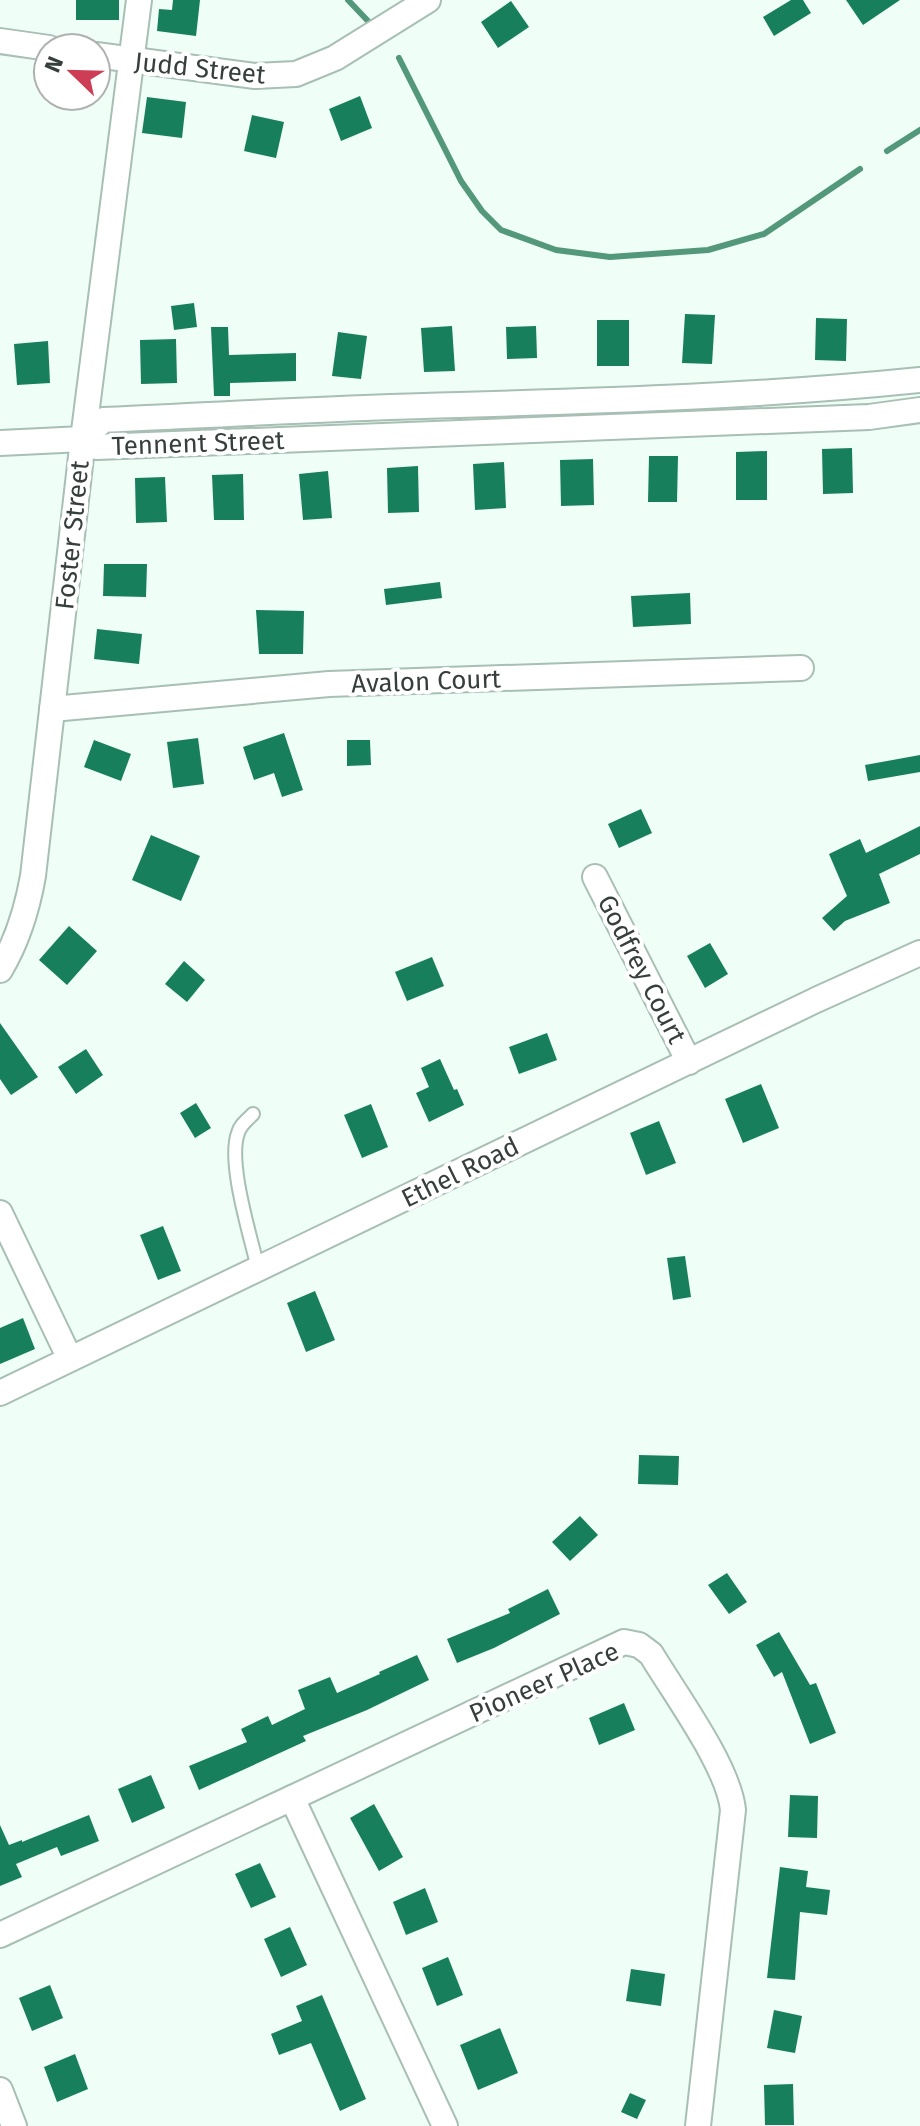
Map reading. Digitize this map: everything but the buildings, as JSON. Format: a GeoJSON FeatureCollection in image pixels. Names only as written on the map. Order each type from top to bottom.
{"type":"FeatureCollection","features":[{"type":"Feature","properties":{"kind":"street","name":"Foster Street"},"geometry":{"type":"LineString","coordinates":[[0,970],[13,947],[29,900],[139,0]]}},
{"type":"Feature","properties":{"kind":"street","name":"Judd Street"},"geometry":{"type":"LineString","coordinates":[[112,57],[255,76],[296,74],[335,58],[428,0]]}},
{"type":"Feature","properties":{"kind":"street"},"geometry":{"type":"LineString","coordinates":[[0,41],[32,46]]}},
{"type":"Feature","properties":{"kind":"street","name":"Tennent Street"},"geometry":{"type":"LineString","coordinates":[[920,380],[652,400],[420,406],[103,420],[83,439],[97,447],[869,417],[920,410]]}},
{"type":"Feature","properties":{"kind":"street"},"geometry":{"type":"LineString","coordinates":[[0,443],[83,439]]}},
{"type":"Feature","properties":{"kind":"street","name":"Avalon Court"},"geometry":{"type":"LineString","coordinates":[[52,709],[329,684],[801,668]]}},
{"type":"Feature","properties":{"kind":"street","name":"Godfrey Court"},"geometry":{"type":"LineString","coordinates":[[595,877],[689,1062]]}},
{"type":"Feature","properties":{"kind":"street","name":"Ethel Road"},"geometry":{"type":"LineString","coordinates":[[0,1393],[920,953]]}},
{"type":"Feature","properties":{"kind":"street"},"geometry":{"type":"LineString","coordinates":[[0,1213],[70,1359]]}},
{"type":"Feature","properties":{"kind":"street","name":"Pioneer Place"},"geometry":{"type":"LineString","coordinates":[[0,1935],[610,1647],[624,1642],[639,1645],[651,1654],[722,1772],[728,1784],[733,1810],[698,2126]]}},
{"type":"Feature","properties":{"kind":"street"},"geometry":{"type":"LineString","coordinates":[[292,1798],[445,2126]]}},
{"type":"Feature","properties":{"kind":"street"},"geometry":{"type":"LineString","coordinates":[[0,2090],[14,2126]]}},
{"type":"Feature","properties":{"kind":"lane"},"geometry":{"type":"LineString","coordinates":[[253,1114],[236,1136],[235,1166],[258,1269]]}},
{"type":"Feature","properties":{"kind":"waterway"},"geometry":{"type":"LineString","coordinates":[[348,0],[368,21]]}},
{"type":"Feature","properties":{"kind":"waterway"},"geometry":{"type":"LineString","coordinates":[[399,58],[461,181],[482,211],[501,230],[556,250],[610,257],[708,250],[764,234],[860,169]]}},
{"type":"Feature","properties":{"kind":"waterway"},"geometry":{"type":"LineString","coordinates":[[887,151],[920,130]]}}]}
